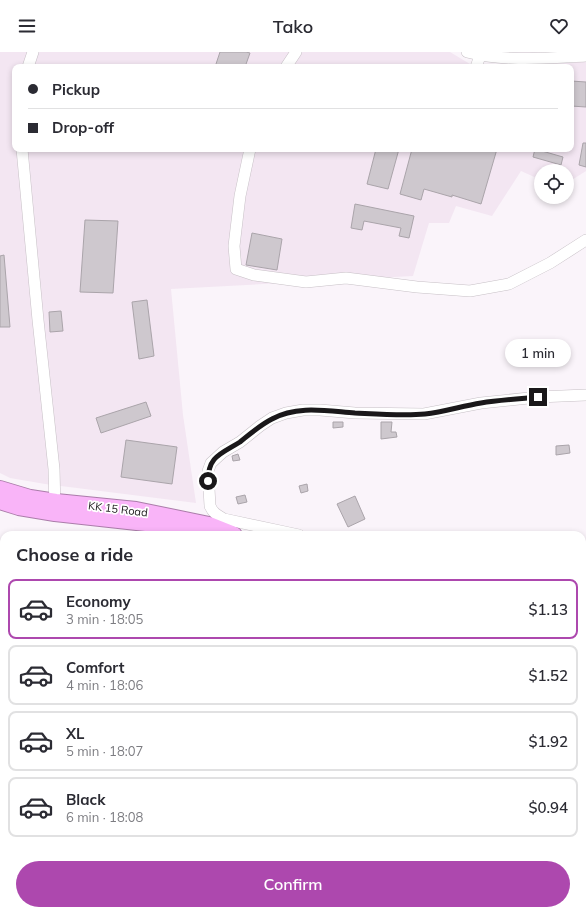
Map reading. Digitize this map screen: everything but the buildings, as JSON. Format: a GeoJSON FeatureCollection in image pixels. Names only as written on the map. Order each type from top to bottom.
{"type":"FeatureCollection","features":[{"type":"Feature","properties":{"kind":"highway","name":"KK 15 Road"},"geometry":{"type":"LineString","coordinates":[[0,489],[30,498],[55,508],[187,531]]}},
{"type":"Feature","properties":{"kind":"highway","name":"KK 15 Road"},"geometry":{"type":"LineString","coordinates":[[0,501],[19,507],[136,510],[209,525],[224,531]]}},
{"type":"Feature","properties":{"kind":"street"},"geometry":{"type":"LineString","coordinates":[[29,64],[33,52]]}},
{"type":"Feature","properties":{"kind":"street"},"geometry":{"type":"LineString","coordinates":[[288,64],[296,52]]}},
{"type":"Feature","properties":{"kind":"street"},"geometry":{"type":"LineString","coordinates":[[467,52],[498,59],[586,56]]}},
{"type":"Feature","properties":{"kind":"street"},"geometry":{"type":"LineString","coordinates":[[477,64],[480,56]]}},
{"type":"Feature","properties":{"kind":"street"},"geometry":{"type":"LineString","coordinates":[[22,152],[54,469],[55,508]]}},
{"type":"Feature","properties":{"kind":"street"},"geometry":{"type":"LineString","coordinates":[[249,152],[240,196],[234,246],[236,269],[254,275],[306,282],[346,278],[417,287],[470,291],[509,284],[550,263],[586,240]]}},
{"type":"Feature","properties":{"kind":"street"},"geometry":{"type":"LineString","coordinates":[[280,531],[224,519],[215,514],[210,506],[208,471],[211,463],[223,452],[240,442],[272,418],[303,410],[355,413],[424,414],[481,403],[538,397],[586,395]]}},
{"type":"Feature","properties":{"kind":"shaded area"},"geometry":{"type":"Polygon","coordinates":[[[0,52],[450,52],[470,64],[12,64],[12,152],[574,152],[574,64],[558,64],[586,61],[586,171],[574,179],[574,164],[534,164],[534,177],[521,171],[492,216],[456,206],[449,223],[429,223],[413,276],[171,289],[183,415],[196,503],[45,484],[10,478],[0,473],[0,52]]]}},
{"type":"Feature","properties":{"kind":"route"},"geometry":{"type":"LineString","coordinates":[[208,481],[208,471],[211,463],[223,452],[240,442],[272,418],[286,414],[303,410],[355,413],[424,414],[481,403],[538,397]]}}]}
